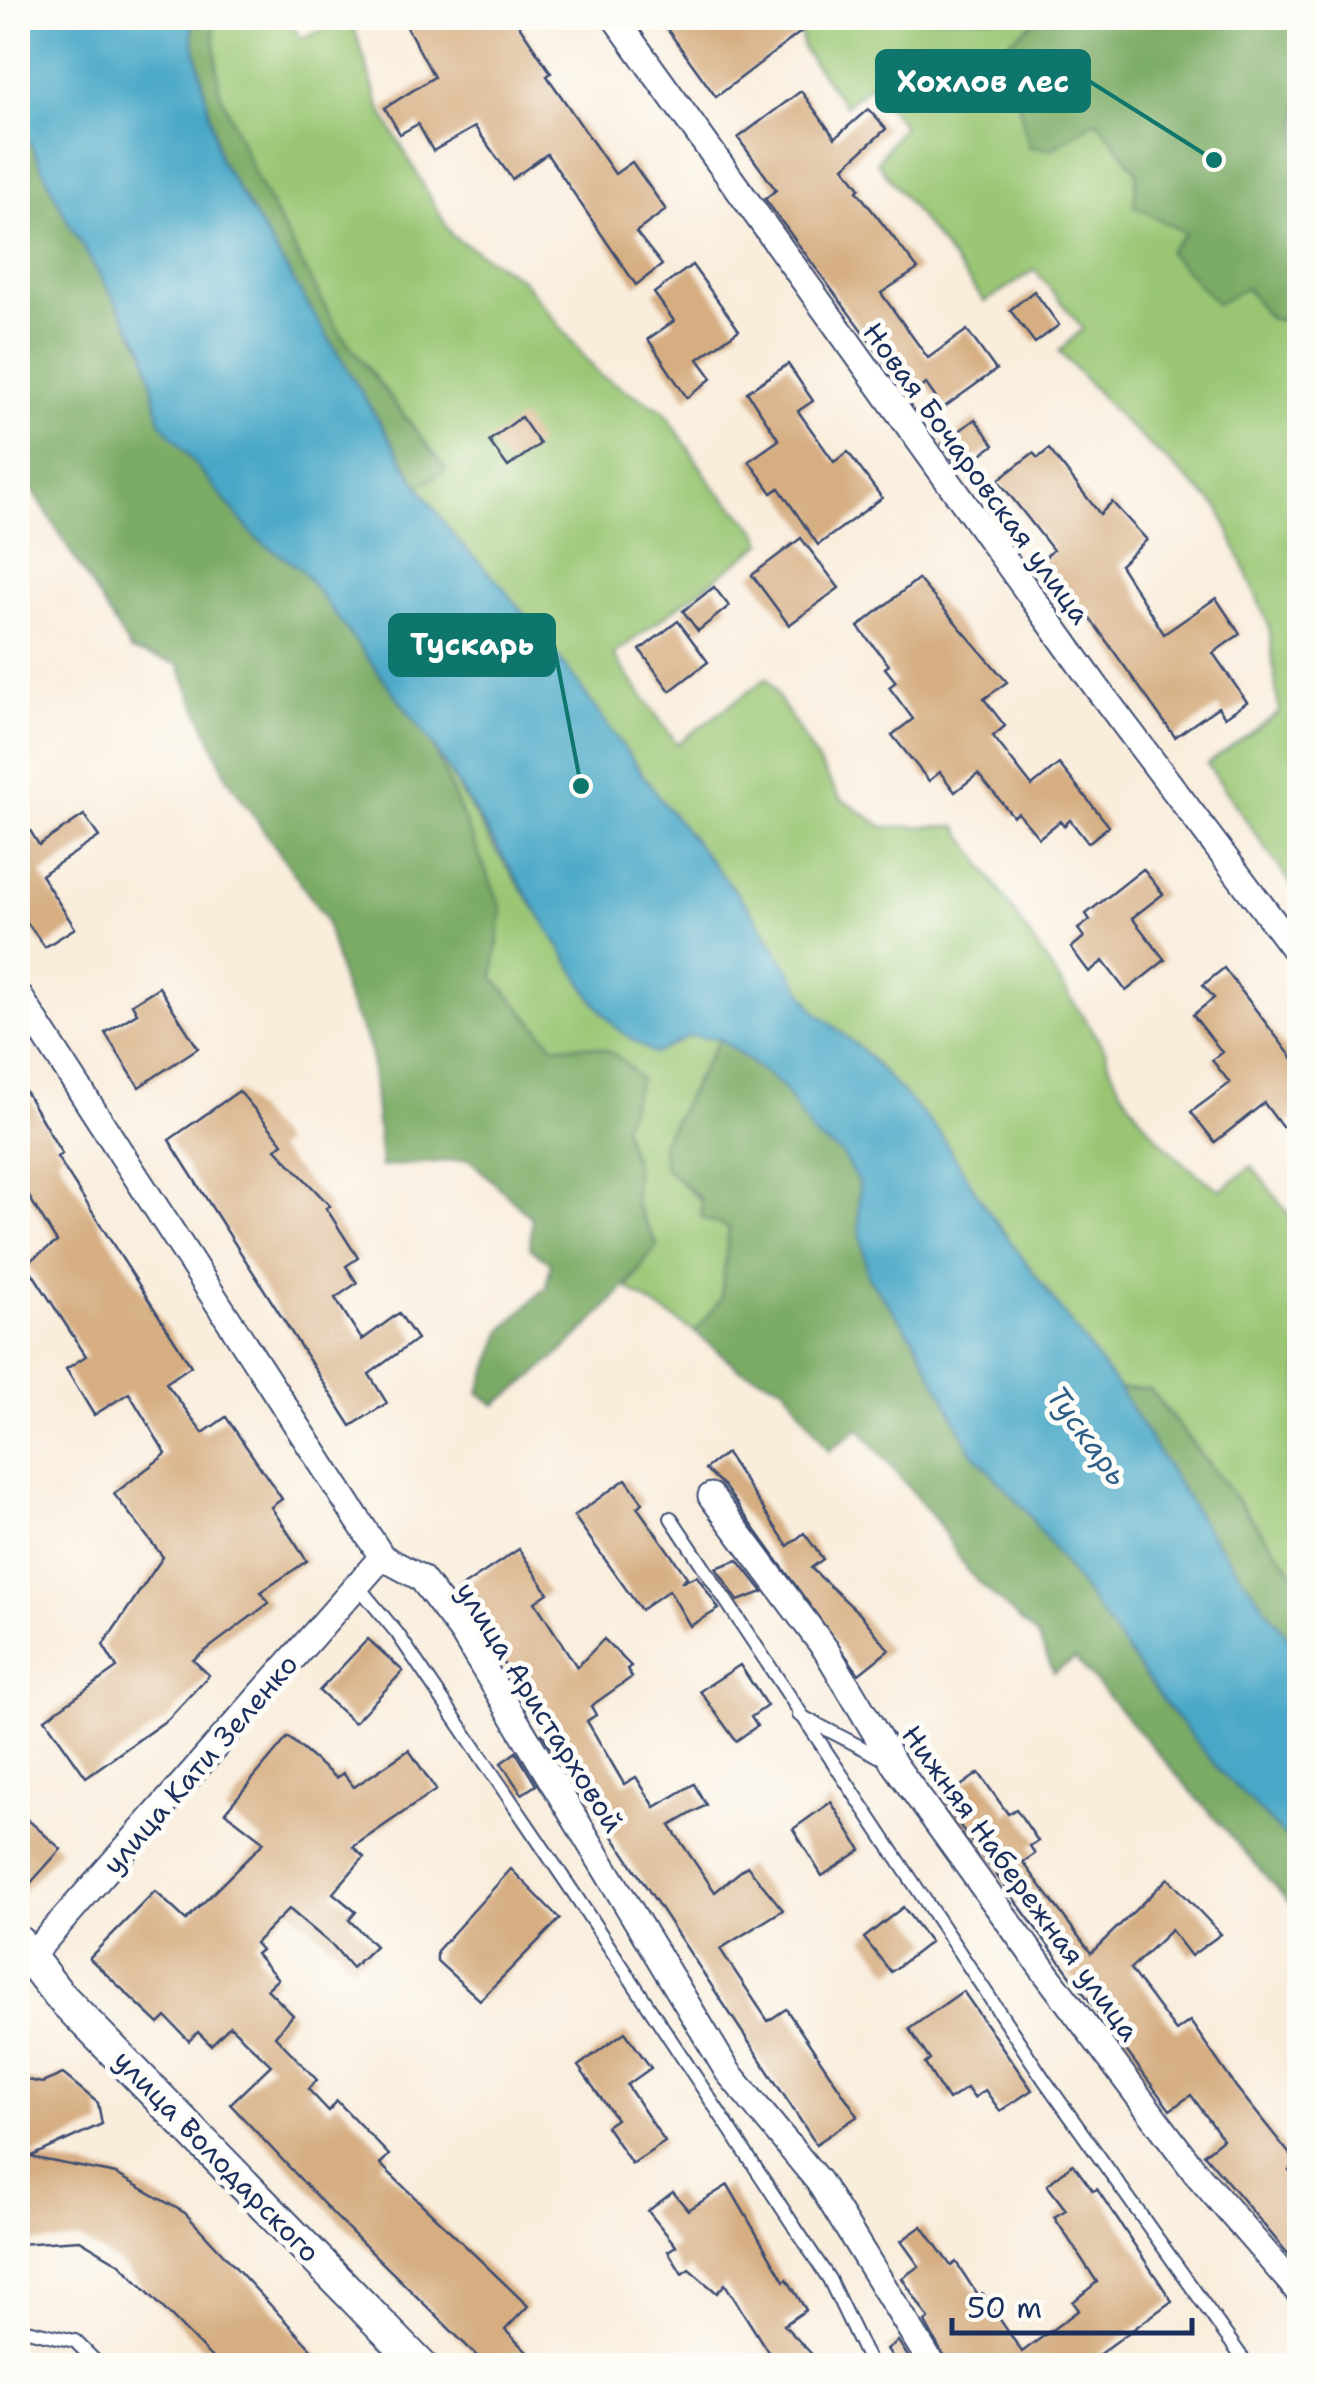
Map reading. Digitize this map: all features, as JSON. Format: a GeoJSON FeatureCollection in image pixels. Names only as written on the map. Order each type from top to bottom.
{"type":"FeatureCollection","features":[{"type":"Feature","properties":{"kind":"street","name":"Новая Бочаровская улица"},"geometry":{"type":"LineString","coordinates":[[615,18],[1006,564],[1300,957]]}},
{"type":"Feature","properties":{"kind":"street","name":"улица Аристарховой"},"geometry":{"type":"LineString","coordinates":[[18,994],[382,1557],[422,1578],[462,1632],[728,2072],[819,2182],[933,2366]]}},
{"type":"Feature","properties":{"kind":"street","name":"Нижняя Набережная улица"},"geometry":{"type":"LineString","coordinates":[[711,1496],[826,1650],[894,1764],[1196,2173],[1300,2293]]}},
{"type":"Feature","properties":{"kind":"street","name":"улица Кати Зеленко"},"geometry":{"type":"LineString","coordinates":[[22,1957],[382,1557]]}},
{"type":"Feature","properties":{"kind":"street","name":"улица Володарского"},"geometry":{"type":"LineString","coordinates":[[22,1957],[422,2366]]}},
{"type":"Feature","properties":{"kind":"lane"},"geometry":{"type":"LineString","coordinates":[[671,1518],[797,1714],[1044,2078],[1248,2366]]}},
{"type":"Feature","properties":{"kind":"lane"},"geometry":{"type":"LineString","coordinates":[[357,1584],[397,1633],[734,2135],[828,2280],[871,2366]]}},
{"type":"Feature","properties":{"kind":"lane"},"geometry":{"type":"LineString","coordinates":[[797,1714],[894,1764]]}},
{"type":"Feature","properties":{"kind":"lane"},"geometry":{"type":"LineString","coordinates":[[18,2328],[75,2340],[100,2366]]}},
{"type":"Feature","properties":{"kind":"green space"},"geometry":{"type":"Polygon","coordinates":[[[193,18],[213,18],[219,89],[257,180],[338,330],[446,470],[419,487],[220,160],[192,34],[193,18]]]}},
{"type":"Feature","properties":{"kind":"green space"},"geometry":{"type":"Polygon","coordinates":[[[213,18],[288,18],[301,39],[351,18],[380,108],[452,236],[522,279],[599,375],[664,411],[714,487],[757,530],[763,543],[613,655],[677,744],[767,678],[840,798],[884,827],[957,826],[1105,1050],[1135,1110],[1168,1148],[1221,1190],[1252,1166],[1299,1228],[1299,1579],[1150,1389],[1119,1389],[986,1208],[939,1132],[862,1050],[815,1012],[753,913],[661,800],[564,664],[501,585],[456,539],[419,487],[446,469],[338,330],[257,180],[219,89],[213,18]]]}},
{"type":"Feature","properties":{"kind":"green space"},"geometry":{"type":"Polygon","coordinates":[[[799,18],[1158,18],[1080,97],[1185,233],[1217,303],[1246,288],[1269,318],[1299,323],[1299,896],[1207,764],[1279,713],[1269,626],[1219,508],[1126,424],[1059,351],[1083,329],[1035,270],[985,302],[877,162],[903,125],[870,85],[845,106],[803,49],[799,18]]]}},
{"type":"Feature","properties":{"kind":"green space"},"geometry":{"type":"Polygon","coordinates":[[[1039,18],[1299,18],[1299,323],[1269,318],[1246,288],[1217,304],[1168,252],[1185,233],[1134,206],[1137,172],[1097,120],[1052,149],[1029,147],[1004,45],[1039,18]]]}},
{"type":"Feature","properties":{"kind":"green space"},"geometry":{"type":"Polygon","coordinates":[[[18,118],[69,224],[145,351],[161,421],[256,538],[301,569],[431,742],[502,909],[493,977],[554,1046],[603,1049],[640,1079],[623,1126],[635,1166],[635,1203],[657,1245],[583,1332],[495,1405],[479,1392],[503,1330],[546,1287],[551,1263],[530,1248],[532,1218],[469,1159],[381,1167],[370,1047],[346,997],[325,918],[228,779],[178,664],[131,651],[18,465],[18,118]]]}},
{"type":"Feature","properties":{"kind":"green space"},"geometry":{"type":"Polygon","coordinates":[[[431,742],[493,846],[616,1028],[654,1054],[689,1036],[720,1039],[661,1142],[665,1168],[729,1227],[721,1299],[695,1332],[627,1288],[657,1245],[635,1203],[635,1166],[589,1046],[554,1046],[493,977],[502,909],[431,742]]]}},
{"type":"Feature","properties":{"kind":"green space"},"geometry":{"type":"Polygon","coordinates":[[[720,1039],[782,1086],[814,1135],[842,1154],[859,1184],[859,1224],[868,1277],[915,1340],[972,1452],[1024,1508],[1163,1701],[1219,1770],[1299,1850],[1299,1914],[1075,1659],[1054,1673],[1038,1637],[968,1572],[938,1523],[859,1428],[829,1451],[784,1386],[739,1369],[695,1332],[721,1299],[729,1228],[702,1218],[700,1198],[665,1168],[661,1142],[720,1039]]]}},
{"type":"Feature","properties":{"kind":"green space"},"geometry":{"type":"Polygon","coordinates":[[[1119,1389],[1149,1389],[1299,1579],[1299,1652],[1204,1526],[1119,1389]]]}},
{"type":"Feature","properties":{"kind":"water"},"geometry":{"type":"Polygon","coordinates":[[[18,18],[193,18],[192,34],[220,160],[419,487],[456,539],[501,585],[564,664],[661,800],[753,913],[815,1011],[862,1050],[939,1132],[986,1208],[1119,1389],[1204,1526],[1299,1652],[1299,1850],[1219,1770],[1163,1701],[1024,1508],[972,1452],[915,1340],[868,1277],[859,1224],[859,1184],[842,1154],[814,1136],[782,1086],[720,1039],[689,1036],[654,1054],[616,1028],[593,1000],[431,742],[301,569],[256,538],[160,421],[145,350],[69,224],[18,118],[18,18]]]}},
{"type":"Feature","properties":{"kind":"building"},"geometry":{"type":"Polygon","coordinates":[[[402,18],[514,18],[551,73],[547,76],[615,174],[632,162],[666,210],[636,232],[662,265],[636,285],[547,154],[512,179],[475,127],[433,151],[418,124],[400,134],[385,108],[434,77],[402,18]]]}},
{"type":"Feature","properties":{"kind":"building"},"geometry":{"type":"Polygon","coordinates":[[[659,18],[819,18],[716,97],[659,18]]]}},
{"type":"Feature","properties":{"kind":"building"},"geometry":{"type":"Polygon","coordinates":[[[801,91],[835,138],[868,109],[886,129],[844,167],[860,188],[857,191],[918,269],[881,293],[928,358],[967,330],[996,370],[943,408],[926,384],[910,396],[765,199],[776,190],[738,138],[801,91]]]}},
{"type":"Feature","properties":{"kind":"building"},"geometry":{"type":"Polygon","coordinates":[[[692,265],[739,330],[698,359],[712,378],[687,398],[648,339],[674,321],[654,293],[692,265]]]}},
{"type":"Feature","properties":{"kind":"building"},"geometry":{"type":"Polygon","coordinates":[[[1034,291],[1059,325],[1035,343],[1010,310],[1034,291]]]}},
{"type":"Feature","properties":{"kind":"building"},"geometry":{"type":"Polygon","coordinates":[[[788,364],[813,401],[798,411],[834,462],[848,452],[882,498],[818,545],[779,488],[772,493],[749,461],[779,440],[747,392],[788,364]]]}},
{"type":"Feature","properties":{"kind":"building"},"geometry":{"type":"Polygon","coordinates":[[[521,417],[540,444],[508,467],[489,441],[521,417]]]}},
{"type":"Feature","properties":{"kind":"building"},"geometry":{"type":"Polygon","coordinates":[[[975,419],[994,445],[960,470],[942,444],[975,419]]]}},
{"type":"Feature","properties":{"kind":"building"},"geometry":{"type":"Polygon","coordinates":[[[1049,449],[1100,514],[1112,502],[1147,540],[1120,565],[1164,634],[1216,598],[1240,634],[1213,653],[1247,702],[1225,717],[1218,707],[1175,737],[1090,618],[1038,564],[1053,550],[998,480],[1033,453],[1038,458],[1049,449]]]}},
{"type":"Feature","properties":{"kind":"building"},"geometry":{"type":"Polygon","coordinates":[[[801,538],[839,588],[789,625],[752,575],[801,538]]]}},
{"type":"Feature","properties":{"kind":"building"},"geometry":{"type":"Polygon","coordinates":[[[918,579],[1007,682],[984,699],[1005,726],[993,736],[1032,786],[1059,764],[1109,826],[1088,843],[1070,820],[1064,826],[1060,821],[1039,838],[1018,813],[1013,816],[978,774],[955,792],[940,772],[929,781],[892,735],[913,719],[889,687],[896,682],[885,668],[889,665],[858,627],[918,579]]]}},
{"type":"Feature","properties":{"kind":"building"},"geometry":{"type":"Polygon","coordinates":[[[714,587],[729,606],[698,631],[683,611],[714,587]]]}},
{"type":"Feature","properties":{"kind":"building"},"geometry":{"type":"Polygon","coordinates":[[[678,621],[708,662],[670,691],[640,650],[678,621]]]}},
{"type":"Feature","properties":{"kind":"building"},"geometry":{"type":"Polygon","coordinates":[[[18,811],[39,845],[84,815],[99,837],[41,875],[75,928],[45,947],[18,910],[18,811]]]}},
{"type":"Feature","properties":{"kind":"building"},"geometry":{"type":"Polygon","coordinates":[[[1143,869],[1163,894],[1132,918],[1165,960],[1126,991],[1103,961],[1089,972],[1071,948],[1084,937],[1078,929],[1090,920],[1086,914],[1143,869]]]}},
{"type":"Feature","properties":{"kind":"building"},"geometry":{"type":"Polygon","coordinates":[[[1224,968],[1300,1068],[1300,1114],[1282,1127],[1264,1103],[1215,1142],[1191,1112],[1230,1083],[1212,1060],[1222,1052],[1193,1015],[1214,998],[1203,985],[1224,968]]]}},
{"type":"Feature","properties":{"kind":"building"},"geometry":{"type":"Polygon","coordinates":[[[159,987],[198,1048],[139,1087],[105,1033],[137,1013],[132,1004],[159,987]]]}},
{"type":"Feature","properties":{"kind":"building"},"geometry":{"type":"Polygon","coordinates":[[[18,1079],[62,1154],[57,1157],[191,1366],[166,1383],[203,1433],[226,1417],[282,1499],[271,1507],[307,1561],[261,1592],[269,1603],[193,1660],[209,1675],[168,1719],[86,1777],[45,1719],[117,1668],[103,1645],[163,1557],[114,1494],[166,1454],[129,1393],[94,1415],[66,1369],[86,1356],[26,1263],[57,1242],[18,1179],[18,1079]]]}},
{"type":"Feature","properties":{"kind":"building"},"geometry":{"type":"Polygon","coordinates":[[[239,1091],[283,1143],[276,1149],[330,1206],[326,1208],[358,1258],[346,1266],[357,1283],[335,1298],[362,1340],[399,1313],[417,1339],[369,1374],[387,1403],[351,1426],[169,1140],[239,1091]]]}},
{"type":"Feature","properties":{"kind":"building"},"geometry":{"type":"Polygon","coordinates":[[[726,1453],[788,1546],[804,1533],[823,1559],[811,1568],[862,1616],[889,1650],[859,1674],[724,1486],[705,1469],[726,1453]]]}},
{"type":"Feature","properties":{"kind":"building"},"geometry":{"type":"Polygon","coordinates":[[[626,1479],[643,1503],[637,1507],[687,1577],[681,1582],[697,1576],[719,1609],[690,1626],[669,1590],[641,1610],[574,1516],[626,1479]]]}},
{"type":"Feature","properties":{"kind":"building"},"geometry":{"type":"Polygon","coordinates":[[[519,1549],[548,1593],[535,1602],[577,1667],[604,1639],[631,1666],[627,1669],[632,1677],[591,1706],[596,1715],[587,1721],[624,1784],[636,1777],[655,1807],[694,1784],[706,1805],[670,1826],[715,1892],[747,1866],[783,1910],[720,1949],[768,2021],[786,2009],[858,2116],[816,2144],[566,1765],[563,1767],[542,1734],[546,1731],[457,1590],[519,1549]]]}},
{"type":"Feature","properties":{"kind":"building"},"geometry":{"type":"Polygon","coordinates":[[[738,1560],[763,1592],[738,1601],[716,1568],[738,1560]]]}},
{"type":"Feature","properties":{"kind":"building"},"geometry":{"type":"Polygon","coordinates":[[[368,1639],[403,1671],[354,1723],[319,1691],[368,1639]]]}},
{"type":"Feature","properties":{"kind":"building"},"geometry":{"type":"Polygon","coordinates":[[[740,1665],[767,1706],[751,1717],[757,1726],[736,1741],[700,1691],[740,1665]]]}},
{"type":"Feature","properties":{"kind":"building"},"geometry":{"type":"Polygon","coordinates":[[[288,1737],[336,1778],[343,1773],[354,1787],[409,1750],[436,1790],[353,1847],[364,1857],[333,1893],[356,1912],[349,1920],[375,1946],[352,1968],[334,1947],[289,1909],[255,1943],[261,1950],[256,1954],[278,1979],[267,1989],[293,2015],[275,2036],[317,2080],[308,2089],[329,2111],[337,2101],[389,2155],[380,2164],[528,2306],[505,2330],[541,2366],[487,2366],[336,2217],[230,2104],[271,2065],[230,2026],[211,2045],[198,2032],[189,2041],[166,2017],[159,2024],[89,1958],[155,1891],[186,1920],[264,1842],[225,1812],[288,1737]]]}},
{"type":"Feature","properties":{"kind":"building"},"geometry":{"type":"Polygon","coordinates":[[[516,1752],[536,1785],[522,1794],[501,1763],[516,1752]]]}},
{"type":"Feature","properties":{"kind":"building"},"geometry":{"type":"Polygon","coordinates":[[[979,1773],[1008,1814],[1016,1809],[1038,1841],[1030,1846],[1035,1854],[1023,1862],[1091,1953],[1168,1878],[1221,1934],[1191,1956],[1171,1930],[1130,1969],[1176,2031],[1190,2021],[1297,2163],[1289,2170],[1300,2184],[1300,2268],[1204,2154],[1223,2139],[1191,2095],[1170,2110],[941,1800],[979,1773]]]}},
{"type":"Feature","properties":{"kind":"building"},"geometry":{"type":"Polygon","coordinates":[[[831,1802],[861,1850],[822,1876],[793,1829],[831,1802]]]}},
{"type":"Feature","properties":{"kind":"building"},"geometry":{"type":"Polygon","coordinates":[[[18,1811],[61,1849],[18,1897],[18,1811]]]}},
{"type":"Feature","properties":{"kind":"building"},"geometry":{"type":"Polygon","coordinates":[[[511,1869],[560,1919],[480,2000],[437,1961],[437,1951],[511,1869]]]}},
{"type":"Feature","properties":{"kind":"building"},"geometry":{"type":"Polygon","coordinates":[[[903,1907],[930,1942],[891,1972],[864,1938],[903,1907]]]}},
{"type":"Feature","properties":{"kind":"building"},"geometry":{"type":"Polygon","coordinates":[[[963,1991],[1032,2090],[1000,2111],[985,2090],[974,2098],[967,2088],[948,2100],[925,2064],[930,2060],[909,2029],[963,1991]]]}},
{"type":"Feature","properties":{"kind":"building"},"geometry":{"type":"Polygon","coordinates":[[[625,2032],[651,2068],[627,2085],[665,2142],[632,2164],[606,2126],[616,2119],[578,2066],[625,2032]]]}},
{"type":"Feature","properties":{"kind":"building"},"geometry":{"type":"Polygon","coordinates":[[[63,2074],[98,2103],[102,2124],[30,2157],[116,2174],[185,2213],[327,2366],[220,2366],[120,2264],[80,2240],[18,2244],[18,2078],[42,2083],[63,2074]]]}},
{"type":"Feature","properties":{"kind":"building"},"geometry":{"type":"Polygon","coordinates":[[[1073,2164],[1093,2191],[1097,2189],[1172,2301],[1083,2366],[949,2366],[925,2322],[929,2319],[902,2278],[919,2266],[901,2241],[922,2226],[951,2266],[956,2262],[978,2296],[982,2293],[1022,2352],[1079,2310],[1073,2302],[1097,2282],[1054,2217],[1066,2210],[1047,2185],[1073,2164]]]}},
{"type":"Feature","properties":{"kind":"building"},"geometry":{"type":"Polygon","coordinates":[[[728,2185],[784,2281],[787,2279],[806,2310],[784,2325],[823,2366],[777,2366],[725,2284],[717,2293],[689,2269],[682,2274],[668,2251],[676,2246],[648,2211],[673,2192],[688,2210],[728,2185]]]}},
{"type":"Feature","properties":{"kind":"building"},"geometry":{"type":"Polygon","coordinates":[[[898,2341],[914,2366],[899,2366],[887,2349],[898,2341]]]}},
{"type":"Feature","properties":{"kind":"place","name":"Хохлов лес"},"geometry":{"type":"Point","coordinates":[1214,160]}},
{"type":"Feature","properties":{"kind":"place","name":"Тускарь"},"geometry":{"type":"Point","coordinates":[581,786]}}]}
